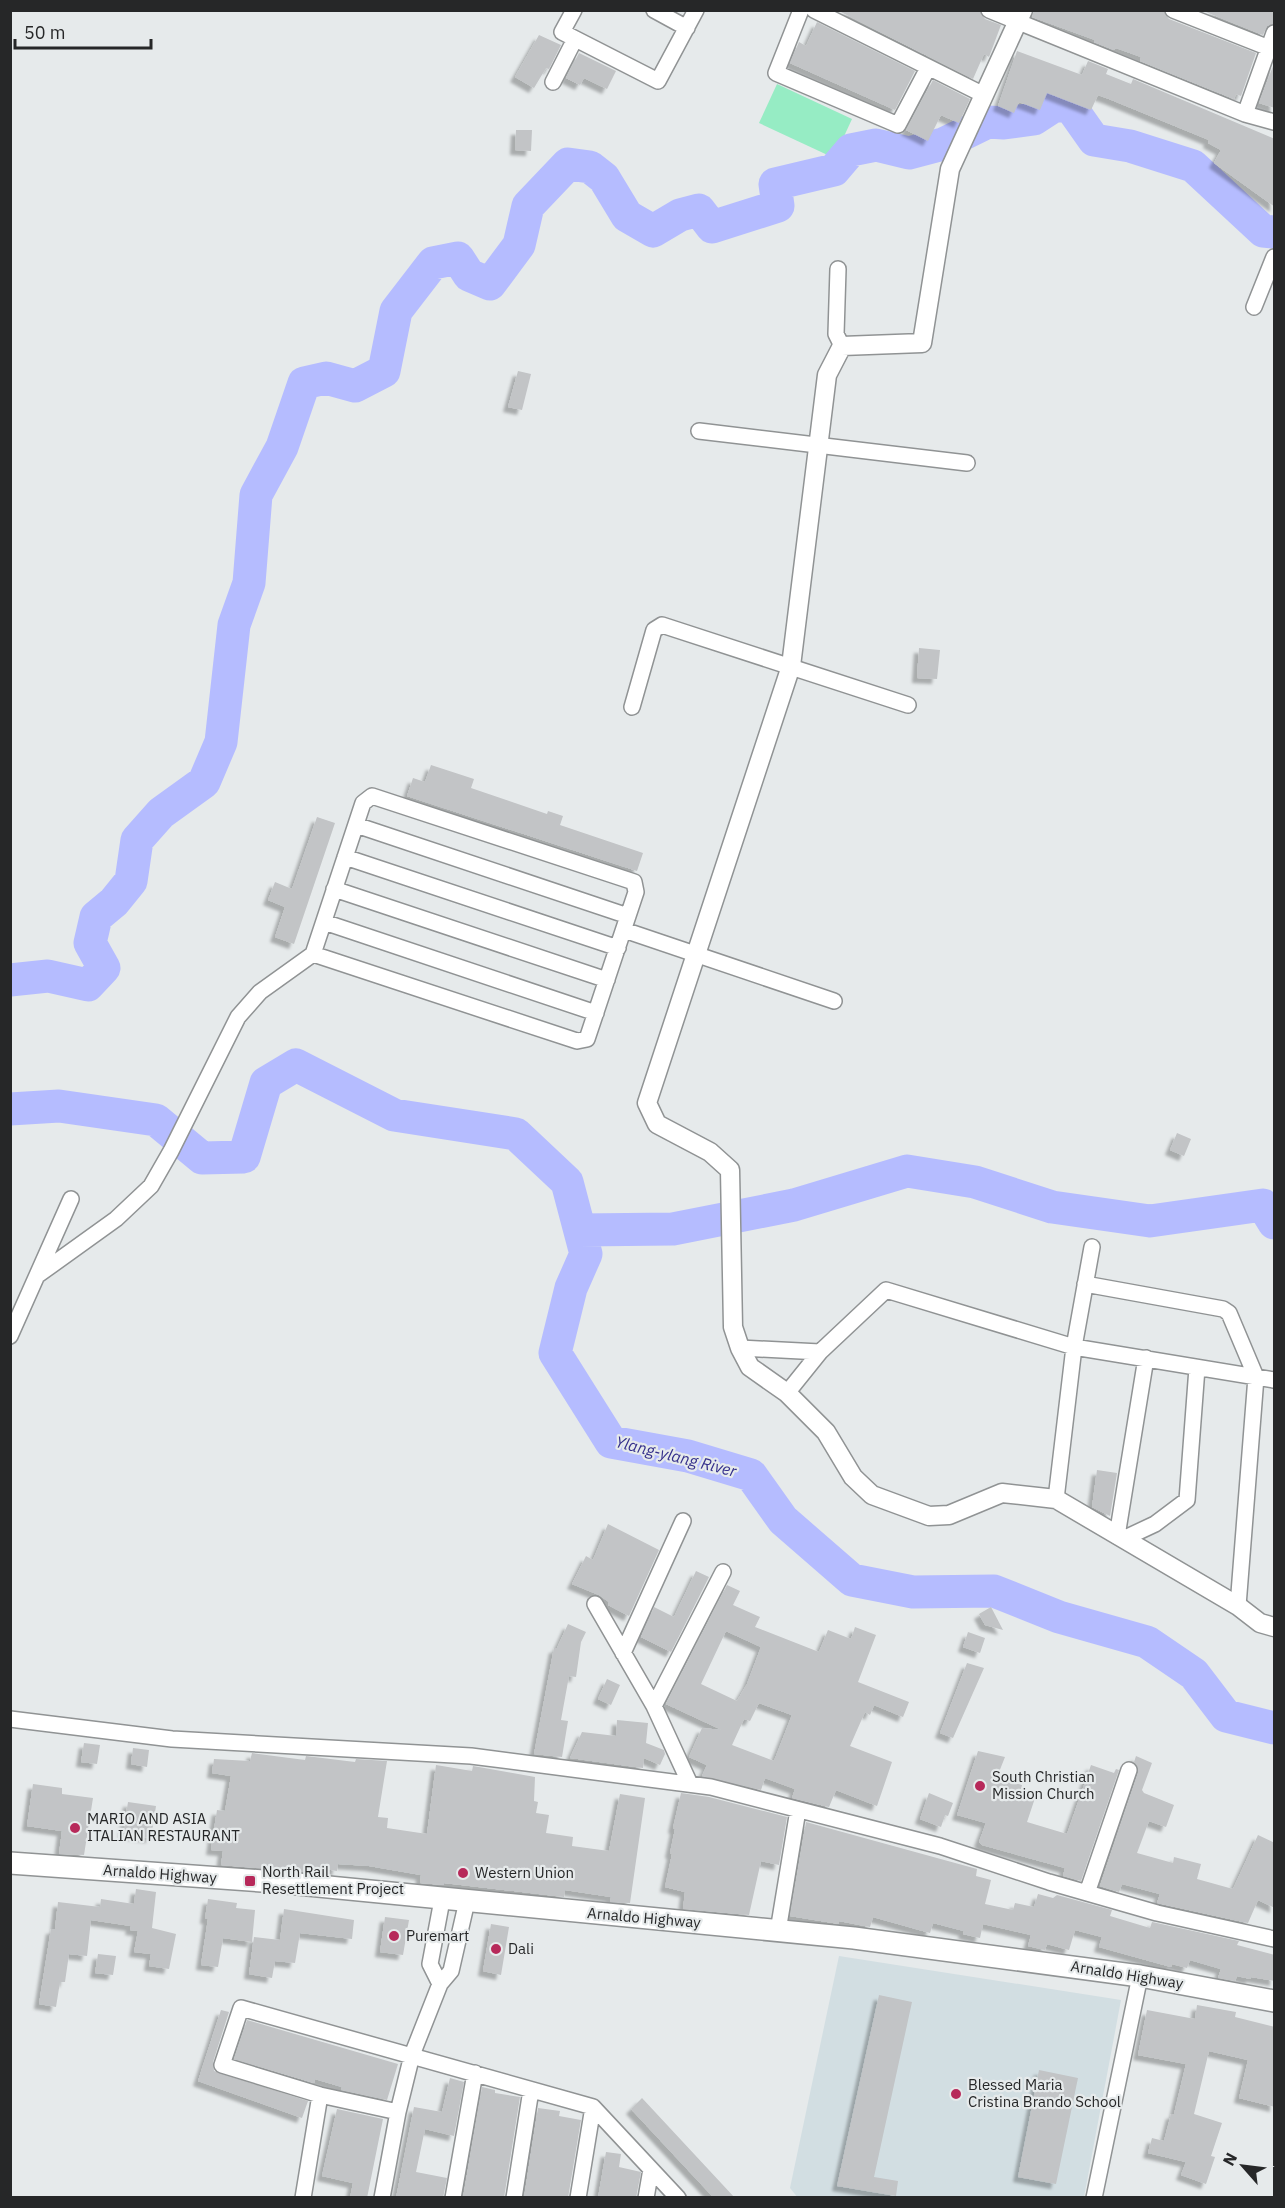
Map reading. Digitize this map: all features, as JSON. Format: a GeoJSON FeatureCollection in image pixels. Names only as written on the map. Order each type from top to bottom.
{"type":"FeatureCollection","features":[{"type":"Feature","properties":{"kind":"main road","name":"Arnaldo Highway"},"geometry":{"type":"LineString","coordinates":[[10,1863],[277,1882],[442,1900],[778,1930],[1140,1976],[1275,2001]]}},
{"type":"Feature","properties":{"kind":"street"},"geometry":{"type":"LineString","coordinates":[[574,10],[561,32],[658,81],[696,10]]}},
{"type":"Feature","properties":{"kind":"street"},"geometry":{"type":"LineString","coordinates":[[654,10],[687,28]]}},
{"type":"Feature","properties":{"kind":"street"},"geometry":{"type":"LineString","coordinates":[[801,10],[776,73],[898,124],[928,68]]}},
{"type":"Feature","properties":{"kind":"street"},"geometry":{"type":"LineString","coordinates":[[814,10],[984,95]]}},
{"type":"Feature","properties":{"kind":"street"},"geometry":{"type":"LineString","coordinates":[[989,10],[1021,16],[1245,114],[1275,122]]}},
{"type":"Feature","properties":{"kind":"street"},"geometry":{"type":"LineString","coordinates":[[1173,10],[1272,41],[1245,114]]}},
{"type":"Feature","properties":{"kind":"street"},"geometry":{"type":"LineString","coordinates":[[842,346],[922,343],[950,169],[1021,16]]}},
{"type":"Feature","properties":{"kind":"street"},"geometry":{"type":"LineString","coordinates":[[553,82],[575,39]]}},
{"type":"Feature","properties":{"kind":"street"},"geometry":{"type":"LineString","coordinates":[[1254,307],[1275,256]]}},
{"type":"Feature","properties":{"kind":"street"},"geometry":{"type":"LineString","coordinates":[[838,268],[836,334],[842,346]]}},
{"type":"Feature","properties":{"kind":"street"},"geometry":{"type":"LineString","coordinates":[[842,346],[827,375],[816,446],[791,666],[694,953],[647,1103],[657,1124],[710,1152],[730,1170],[733,1327],[750,1367],[786,1393],[826,1432],[853,1477],[872,1495],[929,1516],[949,1515],[1002,1493],[1056,1498],[1238,1606],[1260,1623],[1275,1627]]}},
{"type":"Feature","properties":{"kind":"street"},"geometry":{"type":"LineString","coordinates":[[699,431],[967,463]]}},
{"type":"Feature","properties":{"kind":"street"},"geometry":{"type":"LineString","coordinates":[[632,707],[654,630],[662,625],[908,705]]}},
{"type":"Feature","properties":{"kind":"street"},"geometry":{"type":"LineString","coordinates":[[38,1275],[129,1209],[151,1186],[171,1151],[230,1031],[248,1004],[313,954],[365,799],[375,796],[634,882],[637,888],[588,1037],[581,1042],[313,954]]}},
{"type":"Feature","properties":{"kind":"street"},"geometry":{"type":"LineString","coordinates":[[356,825],[626,923],[694,953],[834,1001]]}},
{"type":"Feature","properties":{"kind":"street"},"geometry":{"type":"LineString","coordinates":[[345,857],[618,948]]}},
{"type":"Feature","properties":{"kind":"street"},"geometry":{"type":"LineString","coordinates":[[334,889],[607,981]]}},
{"type":"Feature","properties":{"kind":"street"},"geometry":{"type":"LineString","coordinates":[[324,922],[596,1013]]}},
{"type":"Feature","properties":{"kind":"street"},"geometry":{"type":"LineString","coordinates":[[10,1336],[71,1199]]}},
{"type":"Feature","properties":{"kind":"street"},"geometry":{"type":"LineString","coordinates":[[1056,1498],[1074,1347],[1092,1247]]}},
{"type":"Feature","properties":{"kind":"street"},"geometry":{"type":"LineString","coordinates":[[1085,1284],[1227,1310],[1256,1377],[1238,1606]]}},
{"type":"Feature","properties":{"kind":"street"},"geometry":{"type":"LineString","coordinates":[[786,1393],[820,1352],[886,1290],[1074,1347],[1275,1380]]}},
{"type":"Feature","properties":{"kind":"street"},"geometry":{"type":"LineString","coordinates":[[740,1348],[820,1352]]}},
{"type":"Feature","properties":{"kind":"street"},"geometry":{"type":"LineString","coordinates":[[1120,1538],[1146,1358]]}},
{"type":"Feature","properties":{"kind":"street"},"geometry":{"type":"LineString","coordinates":[[1120,1538],[1155,1524],[1187,1500],[1197,1368]]}},
{"type":"Feature","properties":{"kind":"street"},"geometry":{"type":"LineString","coordinates":[[623,1653],[683,1521]]}},
{"type":"Feature","properties":{"kind":"street"},"geometry":{"type":"LineString","coordinates":[[654,1706],[723,1572]]}},
{"type":"Feature","properties":{"kind":"street"},"geometry":{"type":"LineString","coordinates":[[595,1604],[654,1706],[690,1784]]}},
{"type":"Feature","properties":{"kind":"street"},"geometry":{"type":"LineString","coordinates":[[10,1719],[172,1739],[471,1756],[690,1784],[940,1846],[1087,1893],[1192,1921],[1275,1939]]}},
{"type":"Feature","properties":{"kind":"street"},"geometry":{"type":"LineString","coordinates":[[1087,1893],[1129,1770]]}},
{"type":"Feature","properties":{"kind":"street"},"geometry":{"type":"LineString","coordinates":[[778,1930],[798,1810]]}},
{"type":"Feature","properties":{"kind":"street"},"geometry":{"type":"LineString","coordinates":[[440,1984],[430,1964],[442,1900]]}},
{"type":"Feature","properties":{"kind":"street"},"geometry":{"type":"LineString","coordinates":[[382,2198],[398,2112],[412,2055],[440,1984],[451,1971],[467,1901]]}},
{"type":"Feature","properties":{"kind":"street"},"geometry":{"type":"LineString","coordinates":[[1094,2198],[1140,1976]]}},
{"type":"Feature","properties":{"kind":"street"},"geometry":{"type":"LineString","coordinates":[[398,2112],[320,2095],[222,2065],[241,2008],[593,2107],[678,2198]]}},
{"type":"Feature","properties":{"kind":"street"},"geometry":{"type":"LineString","coordinates":[[453,2198],[475,2073]]}},
{"type":"Feature","properties":{"kind":"street"},"geometry":{"type":"LineString","coordinates":[[514,2198],[531,2090]]}},
{"type":"Feature","properties":{"kind":"street"},"geometry":{"type":"LineString","coordinates":[[303,2198],[320,2095]]}},
{"type":"Feature","properties":{"kind":"street"},"geometry":{"type":"LineString","coordinates":[[578,2198],[593,2107]]}},
{"type":"Feature","properties":{"kind":"street"},"geometry":{"type":"LineString","coordinates":[[646,2198],[651,2169]]}},
{"type":"Feature","properties":{"kind":"shaded area","name":"Blessed Maria Cristina Brando School"},"geometry":{"type":"Polygon","coordinates":[[[839,1956],[1121,2000],[1084,2197],[798,2198],[790,2188],[839,1956]]]}},
{"type":"Feature","properties":{"kind":"green space"},"geometry":{"type":"Polygon","coordinates":[[[777,84],[852,119],[834,158],[759,123],[777,84]]]}},
{"type":"Feature","properties":{"kind":"building"},"geometry":{"type":"Polygon","coordinates":[[[837,10],[979,10],[985,19],[1001,25],[989,57],[984,54],[973,79],[837,10]]]}},
{"type":"Feature","properties":{"kind":"building"},"geometry":{"type":"Polygon","coordinates":[[[1034,10],[1163,10],[1169,19],[1256,53],[1241,96],[1236,94],[1234,99],[1140,61],[1141,57],[1116,48],[1114,50],[1094,42],[1095,40],[1032,17],[1034,10]]]}},
{"type":"Feature","properties":{"kind":"building"},"geometry":{"type":"Polygon","coordinates":[[[1201,10],[1275,10],[1275,24],[1267,26],[1263,35],[1201,10]]]}},
{"type":"Feature","properties":{"kind":"building"},"geometry":{"type":"Polygon","coordinates":[[[817,22],[915,71],[895,110],[790,63],[799,42],[806,46],[817,22]]]}},
{"type":"Feature","properties":{"kind":"building"},"geometry":{"type":"Polygon","coordinates":[[[539,35],[561,45],[549,69],[546,68],[534,88],[515,77],[539,35]]]}},
{"type":"Feature","properties":{"kind":"building"},"geometry":{"type":"Polygon","coordinates":[[[1017,51],[1082,75],[1088,61],[1108,69],[1106,74],[1131,84],[1133,79],[1275,139],[1275,207],[1214,163],[1221,150],[1208,143],[1209,140],[1109,99],[1098,95],[1091,110],[1047,93],[1040,110],[1019,102],[1014,113],[998,106],[1017,51]]]}},
{"type":"Feature","properties":{"kind":"building"},"geometry":{"type":"Polygon","coordinates":[[[579,53],[616,71],[607,89],[584,78],[580,85],[566,78],[579,53]]]}},
{"type":"Feature","properties":{"kind":"building"},"geometry":{"type":"Polygon","coordinates":[[[1275,61],[1275,108],[1259,103],[1275,61]]]}},
{"type":"Feature","properties":{"kind":"building"},"geometry":{"type":"Polygon","coordinates":[[[933,80],[970,99],[959,123],[941,115],[928,141],[906,130],[933,80]]]}},
{"type":"Feature","properties":{"kind":"building"},"geometry":{"type":"Polygon","coordinates":[[[516,130],[532,130],[531,151],[515,150],[516,130]]]}},
{"type":"Feature","properties":{"kind":"building"},"geometry":{"type":"Polygon","coordinates":[[[518,371],[531,374],[522,410],[508,407],[518,371]]]}},
{"type":"Feature","properties":{"kind":"building"},"geometry":{"type":"Polygon","coordinates":[[[919,648],[940,650],[937,679],[917,678],[919,648]]]}},
{"type":"Feature","properties":{"kind":"building"},"geometry":{"type":"Polygon","coordinates":[[[431,765],[474,779],[471,788],[547,814],[548,811],[563,816],[560,825],[643,853],[637,871],[407,796],[413,778],[425,782],[431,765]]]}},
{"type":"Feature","properties":{"kind":"building"},"geometry":{"type":"Polygon","coordinates":[[[317,817],[335,823],[294,944],[275,937],[285,907],[268,900],[275,882],[292,889],[317,817]]]}},
{"type":"Feature","properties":{"kind":"building"},"geometry":{"type":"Polygon","coordinates":[[[1177,1133],[1191,1139],[1184,1156],[1170,1150],[1177,1133]]]}},
{"type":"Feature","properties":{"kind":"building"},"geometry":{"type":"Polygon","coordinates":[[[1097,1470],[1117,1473],[1110,1516],[1092,1507],[1097,1470]]]}},
{"type":"Feature","properties":{"kind":"building"},"geometry":{"type":"Polygon","coordinates":[[[608,1524],[659,1550],[629,1616],[608,1605],[609,1602],[599,1595],[572,1584],[586,1556],[593,1560],[608,1524]]]}},
{"type":"Feature","properties":{"kind":"building"},"geometry":{"type":"Polygon","coordinates":[[[696,1571],[709,1577],[671,1652],[641,1637],[654,1607],[674,1617],[696,1571]]]}},
{"type":"Feature","properties":{"kind":"building"},"geometry":{"type":"Polygon","coordinates":[[[727,1585],[740,1591],[733,1605],[760,1617],[755,1627],[819,1652],[828,1630],[851,1639],[855,1627],[876,1635],[858,1682],[909,1702],[903,1717],[874,1705],[870,1715],[865,1712],[850,1746],[892,1762],[877,1806],[836,1790],[829,1807],[792,1798],[795,1789],[765,1778],[761,1790],[702,1776],[707,1765],[689,1757],[702,1728],[722,1730],[666,1704],[727,1585]],[[726,1631],[701,1684],[737,1701],[747,1684],[761,1647],[726,1631]],[[759,1703],[750,1721],[744,1719],[732,1745],[774,1761],[792,1715],[759,1703]]]}},
{"type":"Feature","properties":{"kind":"building"},"geometry":{"type":"Polygon","coordinates":[[[991,1607],[1003,1630],[985,1625],[979,1614],[991,1607]]]}},
{"type":"Feature","properties":{"kind":"building"},"geometry":{"type":"Polygon","coordinates":[[[568,1624],[586,1632],[581,1642],[576,1677],[569,1676],[561,1720],[568,1721],[562,1757],[534,1754],[554,1648],[557,1648],[568,1624]]]}},
{"type":"Feature","properties":{"kind":"building"},"geometry":{"type":"Polygon","coordinates":[[[968,1632],[985,1638],[980,1653],[963,1647],[968,1632]]]}},
{"type":"Feature","properties":{"kind":"building"},"geometry":{"type":"Polygon","coordinates":[[[967,1663],[984,1668],[953,1738],[940,1733],[967,1663]]]}},
{"type":"Feature","properties":{"kind":"building"},"geometry":{"type":"Polygon","coordinates":[[[607,1679],[620,1685],[611,1705],[598,1699],[607,1679]]]}},
{"type":"Feature","properties":{"kind":"building"},"geometry":{"type":"Polygon","coordinates":[[[617,1720],[648,1723],[646,1743],[664,1750],[665,1754],[660,1765],[644,1758],[643,1768],[570,1758],[582,1732],[616,1736],[617,1720]]]}},
{"type":"Feature","properties":{"kind":"building"},"geometry":{"type":"Polygon","coordinates":[[[84,1743],[100,1745],[97,1764],[81,1762],[84,1743]]]}},
{"type":"Feature","properties":{"kind":"building"},"geometry":{"type":"Polygon","coordinates":[[[133,1748],[149,1750],[147,1767],[131,1764],[133,1748]]]}},
{"type":"Feature","properties":{"kind":"building"},"geometry":{"type":"Polygon","coordinates":[[[978,1751],[1005,1757],[997,1777],[1022,1785],[1020,1793],[1035,1798],[1027,1822],[1067,1834],[1091,1765],[1114,1773],[1116,1769],[1119,1770],[1081,1881],[1063,1876],[1065,1868],[982,1845],[979,1842],[986,1823],[957,1815],[978,1751]]]}},
{"type":"Feature","properties":{"kind":"building"},"geometry":{"type":"Polygon","coordinates":[[[252,1753],[305,1760],[306,1756],[355,1762],[356,1759],[387,1761],[378,1817],[388,1818],[387,1828],[427,1834],[436,1765],[472,1771],[473,1766],[535,1777],[534,1801],[538,1802],[536,1813],[549,1815],[546,1833],[573,1837],[572,1846],[609,1851],[620,1794],[645,1798],[630,1903],[610,1902],[611,1897],[565,1890],[564,1897],[444,1883],[444,1885],[420,1883],[421,1875],[369,1866],[338,1864],[337,1871],[314,1867],[313,1873],[221,1865],[223,1851],[211,1850],[217,1810],[225,1811],[231,1776],[212,1773],[214,1759],[250,1761],[252,1753]]]}},
{"type":"Feature","properties":{"kind":"building"},"geometry":{"type":"Polygon","coordinates":[[[1136,1756],[1152,1763],[1142,1790],[1144,1793],[1174,1805],[1166,1827],[1149,1821],[1137,1853],[1173,1863],[1174,1857],[1201,1864],[1197,1879],[1233,1889],[1258,1835],[1275,1843],[1275,1908],[1258,1900],[1248,1923],[1157,1903],[1160,1894],[1122,1884],[1119,1892],[1100,1886],[1138,1773],[1134,1762],[1136,1756]]]}},
{"type":"Feature","properties":{"kind":"building"},"geometry":{"type":"Polygon","coordinates":[[[33,1784],[62,1788],[62,1794],[93,1798],[84,1855],[59,1854],[62,1831],[27,1826],[33,1784]]]}},
{"type":"Feature","properties":{"kind":"building"},"geometry":{"type":"Polygon","coordinates":[[[681,1793],[709,1797],[787,1817],[779,1865],[761,1861],[749,1915],[683,1909],[685,1892],[665,1887],[672,1854],[670,1853],[675,1829],[673,1828],[681,1793]]]}},
{"type":"Feature","properties":{"kind":"building"},"geometry":{"type":"Polygon","coordinates":[[[929,1793],[953,1803],[941,1827],[920,1819],[929,1793]]]}},
{"type":"Feature","properties":{"kind":"building"},"geometry":{"type":"Polygon","coordinates":[[[128,1802],[156,1806],[151,1838],[123,1834],[128,1802]]]}},
{"type":"Feature","properties":{"kind":"building"},"geometry":{"type":"Polygon","coordinates":[[[806,1822],[977,1869],[976,1876],[991,1880],[985,1904],[1013,1910],[1015,1903],[1034,1907],[1038,1894],[1053,1898],[1057,1895],[1112,1910],[1110,1916],[1150,1928],[1152,1922],[1239,1941],[1237,1945],[1275,1955],[1275,1981],[1237,1976],[1235,1981],[1218,1978],[1221,1969],[1190,1960],[1187,1968],[1172,1964],[1171,1967],[1099,1947],[1102,1937],[1075,1930],[1069,1950],[1047,1944],[1045,1950],[1028,1946],[1031,1935],[983,1924],[980,1938],[963,1934],[964,1931],[933,1923],[930,1933],[873,1917],[870,1927],[790,1916],[806,1822]]]}},
{"type":"Feature","properties":{"kind":"building"},"geometry":{"type":"Polygon","coordinates":[[[136,1889],[156,1892],[152,1928],[176,1934],[169,1969],[149,1966],[151,1954],[134,1952],[138,1931],[130,1930],[131,1926],[91,1920],[87,1956],[69,1954],[65,1982],[60,1982],[56,2007],[39,2004],[51,1929],[55,1929],[58,1902],[100,1907],[101,1899],[134,1904],[136,1889]]]}},
{"type":"Feature","properties":{"kind":"building"},"geometry":{"type":"Polygon","coordinates":[[[208,1899],[237,1903],[236,1908],[255,1910],[252,1942],[223,1938],[218,1967],[201,1965],[208,1919],[205,1919],[208,1899]]]}},
{"type":"Feature","properties":{"kind":"building"},"geometry":{"type":"Polygon","coordinates":[[[284,1909],[354,1920],[352,1939],[300,1933],[295,1963],[275,1961],[272,1978],[249,1974],[254,1937],[280,1940],[284,1909]]]}},
{"type":"Feature","properties":{"kind":"building","name":"Puremart"},"geometry":{"type":"Polygon","coordinates":[[[385,1917],[409,1920],[403,1955],[380,1952],[385,1917]]]}},
{"type":"Feature","properties":{"kind":"building","name":"Dali"},"geometry":{"type":"Polygon","coordinates":[[[491,1924],[509,1927],[501,1975],[483,1971],[491,1924]]]}},
{"type":"Feature","properties":{"kind":"building"},"geometry":{"type":"Polygon","coordinates":[[[98,1954],[116,1956],[113,1975],[95,1973],[98,1954]]]}},
{"type":"Feature","properties":{"kind":"building"},"geometry":{"type":"Polygon","coordinates":[[[879,1995],[912,2002],[874,2177],[898,2181],[896,2196],[837,2186],[879,1995]]]}},
{"type":"Feature","properties":{"kind":"building"},"geometry":{"type":"Polygon","coordinates":[[[1197,2005],[1236,2012],[1235,2017],[1275,2027],[1275,2107],[1239,2098],[1248,2060],[1209,2051],[1194,2114],[1222,2123],[1211,2156],[1215,2157],[1206,2184],[1181,2175],[1186,2162],[1148,2153],[1152,2138],[1164,2141],[1171,2114],[1174,2114],[1186,2064],[1138,2055],[1147,2010],[1195,2019],[1197,2005]]]}},
{"type":"Feature","properties":{"kind":"building"},"geometry":{"type":"Polygon","coordinates":[[[221,2010],[229,2012],[213,2062],[214,2071],[308,2101],[302,2118],[198,2081],[221,2010]]]}},
{"type":"Feature","properties":{"kind":"building"},"geometry":{"type":"Polygon","coordinates":[[[247,2020],[398,2064],[387,2100],[341,2090],[342,2087],[315,2079],[314,2083],[234,2059],[247,2020]]]}},
{"type":"Feature","properties":{"kind":"building"},"geometry":{"type":"Polygon","coordinates":[[[1039,2070],[1078,2078],[1056,2184],[1018,2177],[1039,2070]]]}},
{"type":"Feature","properties":{"kind":"building"},"geometry":{"type":"Polygon","coordinates":[[[450,2078],[464,2082],[454,2136],[425,2129],[416,2172],[447,2178],[443,2198],[396,2198],[414,2107],[442,2112],[450,2078]]]}},
{"type":"Feature","properties":{"kind":"building"},"geometry":{"type":"Polygon","coordinates":[[[482,2087],[495,2090],[495,2093],[520,2097],[504,2198],[463,2198],[482,2087]]]}},
{"type":"Feature","properties":{"kind":"building"},"geometry":{"type":"Polygon","coordinates":[[[642,2098],[735,2198],[714,2198],[631,2109],[642,2098]]]}},
{"type":"Feature","properties":{"kind":"building"},"geometry":{"type":"Polygon","coordinates":[[[538,2108],[560,2111],[559,2116],[581,2120],[568,2198],[524,2198],[538,2108]]]}},
{"type":"Feature","properties":{"kind":"building"},"geometry":{"type":"Polygon","coordinates":[[[337,2109],[383,2119],[367,2198],[350,2198],[353,2183],[322,2176],[337,2109]]]}},
{"type":"Feature","properties":{"kind":"building"},"geometry":{"type":"Polygon","coordinates":[[[606,2152],[621,2154],[619,2167],[641,2172],[636,2198],[598,2198],[606,2152]]]}},
{"type":"Feature","properties":{"kind":"waterway"},"geometry":{"type":"LineString","coordinates":[[10,980],[48,976],[88,985],[104,968],[90,943],[96,917],[114,902],[131,881],[137,840],[161,813],[204,782],[221,742],[234,625],[249,583],[256,495],[282,447],[304,383],[326,378],[355,386],[384,371],[396,311],[433,263],[458,258],[469,275],[490,284],[519,245],[528,206],[568,164],[590,167],[604,178],[627,216],[653,231],[680,215],[699,210],[712,227],[778,206],[775,184],[834,170],[851,150],[876,145],[909,153],[943,144],[988,122],[1004,123],[1034,119],[1054,106],[1070,106],[1094,140],[1130,146],[1193,166],[1263,231],[1274,232]]}},
{"type":"Feature","properties":{"kind":"waterway","name":"Ylang-ylang River"},"geometry":{"type":"LineString","coordinates":[[10,1109],[59,1106],[156,1120],[202,1158],[244,1157],[266,1083],[296,1065],[394,1115],[516,1134],[567,1182],[586,1254],[571,1288],[555,1353],[611,1442],[688,1456],[751,1475],[783,1520],[852,1580],[913,1592],[994,1591],[1059,1617],[1147,1642],[1194,1674],[1226,1716],[1274,1728]]}},
{"type":"Feature","properties":{"kind":"waterway"},"geometry":{"type":"LineString","coordinates":[[580,1230],[673,1229],[794,1205],[907,1171],[975,1182],[1052,1207],[1150,1221],[1263,1205],[1274,1223]]}},
{"type":"Feature","properties":{"kind":"place","name":"South Christian Mission Church"},"geometry":{"type":"Point","coordinates":[980,1786]}},
{"type":"Feature","properties":{"kind":"place","name":"MARIO AND ASIA ITALIAN RESTAURANT"},"geometry":{"type":"Point","coordinates":[75,1828]}},
{"type":"Feature","properties":{"kind":"place","name":"Western Union"},"geometry":{"type":"Point","coordinates":[463,1873]}},
{"type":"Feature","properties":{"kind":"place","name":"North Rail Resettlement Project"},"geometry":{"type":"Point","coordinates":[250,1881]}},
{"type":"Feature","properties":{"kind":"place","name":"Puremart"},"geometry":{"type":"Point","coordinates":[394,1936]}},
{"type":"Feature","properties":{"kind":"place","name":"Dali"},"geometry":{"type":"Point","coordinates":[496,1949]}},
{"type":"Feature","properties":{"kind":"place","name":"Blessed Maria Cristina Brando School"},"geometry":{"type":"Point","coordinates":[956,2094]}}]}
